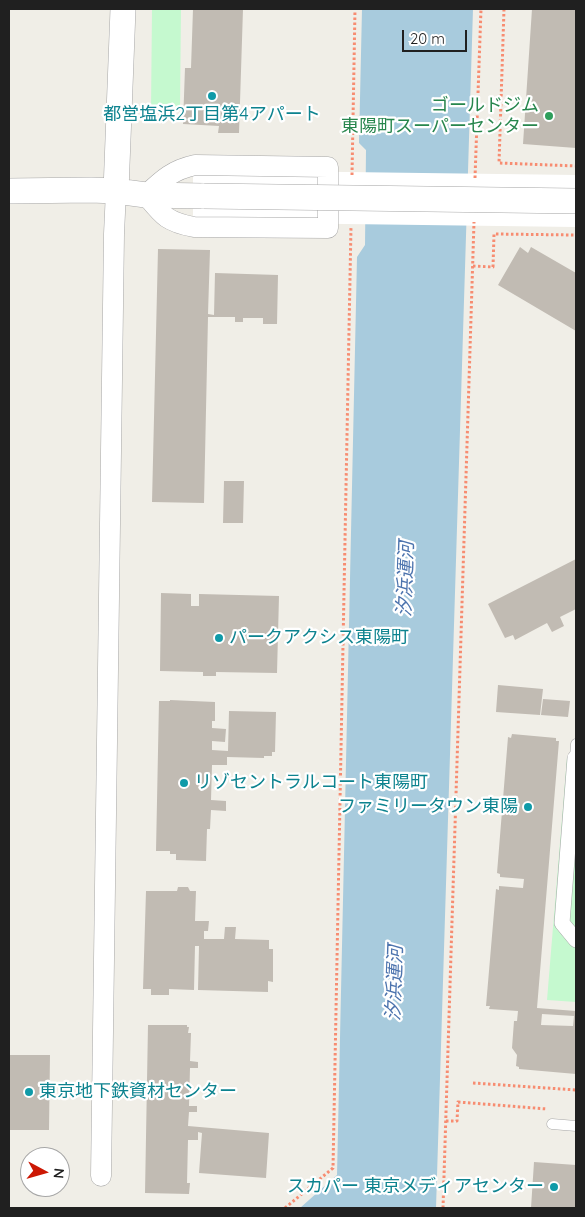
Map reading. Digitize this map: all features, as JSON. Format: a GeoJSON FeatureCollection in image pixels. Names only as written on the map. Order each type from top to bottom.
{"type":"FeatureCollection","features":[{"type":"Feature","properties":{"kind":"street"},"geometry":{"type":"LineString","coordinates":[[101,1176],[114,234],[123,9]]}},
{"type":"Feature","properties":{"kind":"street"},"geometry":{"type":"LineString","coordinates":[[195,165],[328,167],[328,228],[194,227],[179,224],[163,217],[146,195],[165,177],[180,168],[195,165]]}},
{"type":"Feature","properties":{"kind":"street"},"geometry":{"type":"LineString","coordinates":[[9,192],[116,191],[146,195],[576,201]]}},
{"type":"Feature","properties":{"kind":"street"},"geometry":{"type":"LineString","coordinates":[[576,751],[573,828],[562,923],[576,940]]}},
{"type":"Feature","properties":{"kind":"lane"},"geometry":{"type":"LineString","coordinates":[[552,1124],[576,1126]]}},
{"type":"Feature","properties":{"kind":"path"},"geometry":{"type":"LineString","coordinates":[[352,179],[355,9]]}},
{"type":"Feature","properties":{"kind":"path"},"geometry":{"type":"LineString","coordinates":[[475,187],[481,9]]}},
{"type":"Feature","properties":{"kind":"path"},"geometry":{"type":"LineString","coordinates":[[504,9],[499,162],[576,166]]}},
{"type":"Feature","properties":{"kind":"path"},"geometry":{"type":"LineString","coordinates":[[443,1208],[474,217]]}},
{"type":"Feature","properties":{"kind":"path"},"geometry":{"type":"LineString","coordinates":[[285,1208],[333,1168],[351,219]]}},
{"type":"Feature","properties":{"kind":"path"},"geometry":{"type":"LineString","coordinates":[[473,266],[493,267],[494,234],[576,235]]}},
{"type":"Feature","properties":{"kind":"path"},"geometry":{"type":"LineString","coordinates":[[473,1083],[576,1090]]}},
{"type":"Feature","properties":{"kind":"path"},"geometry":{"type":"LineString","coordinates":[[446,1121],[457,1121],[458,1102],[556,1109]]}},
{"type":"Feature","properties":{"kind":"green space"},"geometry":{"type":"Polygon","coordinates":[[[152,9],[181,9],[180,110],[151,110],[152,9]]]}},
{"type":"Feature","properties":{"kind":"green space"},"geometry":{"type":"Polygon","coordinates":[[[567,757],[576,758],[576,1002],[547,1000],[567,757]]]}},
{"type":"Feature","properties":{"kind":"water","name":"汐浜運河"},"geometry":{"type":"Polygon","coordinates":[[[362,9],[473,9],[436,1208],[300,1208],[337,1175],[357,257],[365,245],[366,150],[359,143],[362,9]]]}},
{"type":"Feature","properties":{"kind":"pier"},"geometry":{"type":"Polygon","coordinates":[[[193,170],[576,175],[576,227],[193,222],[193,170]]]}},
{"type":"Feature","properties":{"kind":"building","name":"都営塩浜2丁目第4アパート"},"geometry":{"type":"Polygon","coordinates":[[[193,9],[243,9],[239,133],[218,133],[219,126],[183,124],[185,68],[191,68],[193,9]]]}},
{"type":"Feature","properties":{"kind":"building"},"geometry":{"type":"Polygon","coordinates":[[[532,9],[576,9],[576,148],[523,144],[532,9]]]}},
{"type":"Feature","properties":{"kind":"building"},"geometry":{"type":"Polygon","coordinates":[[[520,247],[528,253],[531,247],[576,273],[576,331],[498,285],[520,247]]]}},
{"type":"Feature","properties":{"kind":"building"},"geometry":{"type":"Polygon","coordinates":[[[158,249],[210,250],[208,314],[214,315],[215,273],[278,275],[277,324],[263,324],[263,318],[243,318],[243,322],[235,322],[235,317],[208,317],[204,503],[152,502],[158,249]]]}},
{"type":"Feature","properties":{"kind":"building"},"geometry":{"type":"Polygon","coordinates":[[[224,481],[244,481],[243,523],[223,523],[224,481]]]}},
{"type":"Feature","properties":{"kind":"building"},"geometry":{"type":"Polygon","coordinates":[[[576,559],[576,609],[560,617],[564,626],[552,632],[547,623],[515,640],[513,635],[505,638],[488,604],[576,559]]]}},
{"type":"Feature","properties":{"kind":"building","name":"パークアクシス東陽町"},"geometry":{"type":"Polygon","coordinates":[[[161,593],[191,594],[191,606],[199,606],[199,594],[279,596],[277,673],[216,672],[216,676],[203,676],[203,672],[160,671],[161,593]]]}},
{"type":"Feature","properties":{"kind":"building"},"geometry":{"type":"Polygon","coordinates":[[[498,685],[543,689],[540,715],[496,712],[498,685]]]}},
{"type":"Feature","properties":{"kind":"building"},"geometry":{"type":"Polygon","coordinates":[[[543,699],[570,701],[568,717],[541,715],[543,699]]]}},
{"type":"Feature","properties":{"kind":"building","name":"リゾセントラルコート東陽町"},"geometry":{"type":"Polygon","coordinates":[[[159,701],[215,702],[215,721],[212,721],[212,728],[226,729],[225,742],[212,741],[212,750],[228,751],[229,711],[276,712],[275,752],[272,752],[272,756],[264,756],[264,758],[227,757],[227,765],[212,765],[211,800],[226,801],[226,811],[211,810],[210,829],[207,829],[206,861],[176,860],[176,854],[170,854],[170,851],[156,851],[159,701]]]}},
{"type":"Feature","properties":{"kind":"building"},"geometry":{"type":"Polygon","coordinates":[[[512,734],[556,738],[556,741],[559,741],[537,1008],[576,1011],[576,1074],[519,1069],[516,1066],[517,1055],[512,1048],[514,1021],[517,1021],[518,1011],[489,1009],[490,1006],[486,1006],[496,889],[499,890],[499,886],[523,888],[524,879],[500,877],[500,874],[497,873],[508,737],[511,738],[512,734]],[[542,1014],[541,1025],[573,1026],[574,1016],[542,1014]]]}},
{"type":"Feature","properties":{"kind":"building"},"geometry":{"type":"Polygon","coordinates":[[[178,887],[188,887],[190,891],[196,891],[195,921],[209,921],[208,931],[204,931],[204,939],[224,939],[225,927],[236,927],[235,939],[269,940],[269,949],[273,949],[273,982],[268,981],[268,992],[198,990],[199,946],[195,946],[194,990],[169,989],[169,995],[151,995],[151,989],[143,989],[146,891],[177,891],[178,887]]]}},
{"type":"Feature","properties":{"kind":"building"},"geometry":{"type":"Polygon","coordinates":[[[148,1025],[187,1025],[189,1027],[188,1033],[191,1033],[190,1061],[198,1062],[198,1068],[190,1068],[189,1106],[197,1106],[197,1112],[189,1112],[188,1126],[269,1133],[266,1178],[199,1173],[202,1133],[198,1132],[198,1140],[188,1140],[187,1183],[190,1183],[189,1194],[145,1193],[148,1025]]]}},
{"type":"Feature","properties":{"kind":"building","name":"東京地下鉄資材センター"},"geometry":{"type":"Polygon","coordinates":[[[9,1055],[50,1055],[49,1130],[9,1130],[9,1055]]]}},
{"type":"Feature","properties":{"kind":"building","name":"スカパー 東京メディアセンター"},"geometry":{"type":"Polygon","coordinates":[[[534,1162],[576,1165],[576,1208],[531,1208],[534,1162]]]}},
{"type":"Feature","properties":{"kind":"place","name":"都営塩浜2丁目第4アパート"},"geometry":{"type":"Point","coordinates":[212,96]}},
{"type":"Feature","properties":{"kind":"place","name":"ゴールドジム 東陽町スーパーセンター"},"geometry":{"type":"Point","coordinates":[549,116]}},
{"type":"Feature","properties":{"kind":"place","name":"パークアクシス東陽町"},"geometry":{"type":"Point","coordinates":[219,638]}},
{"type":"Feature","properties":{"kind":"place","name":"リゾセントラルコート東陽町"},"geometry":{"type":"Point","coordinates":[184,783]}},
{"type":"Feature","properties":{"kind":"place","name":"ファミリータウン東陽"},"geometry":{"type":"Point","coordinates":[528,807]}},
{"type":"Feature","properties":{"kind":"place","name":"東京地下鉄資材センター"},"geometry":{"type":"Point","coordinates":[29,1092]}},
{"type":"Feature","properties":{"kind":"place","name":"スカパー 東京メディアセンター"},"geometry":{"type":"Point","coordinates":[554,1187]}}]}
